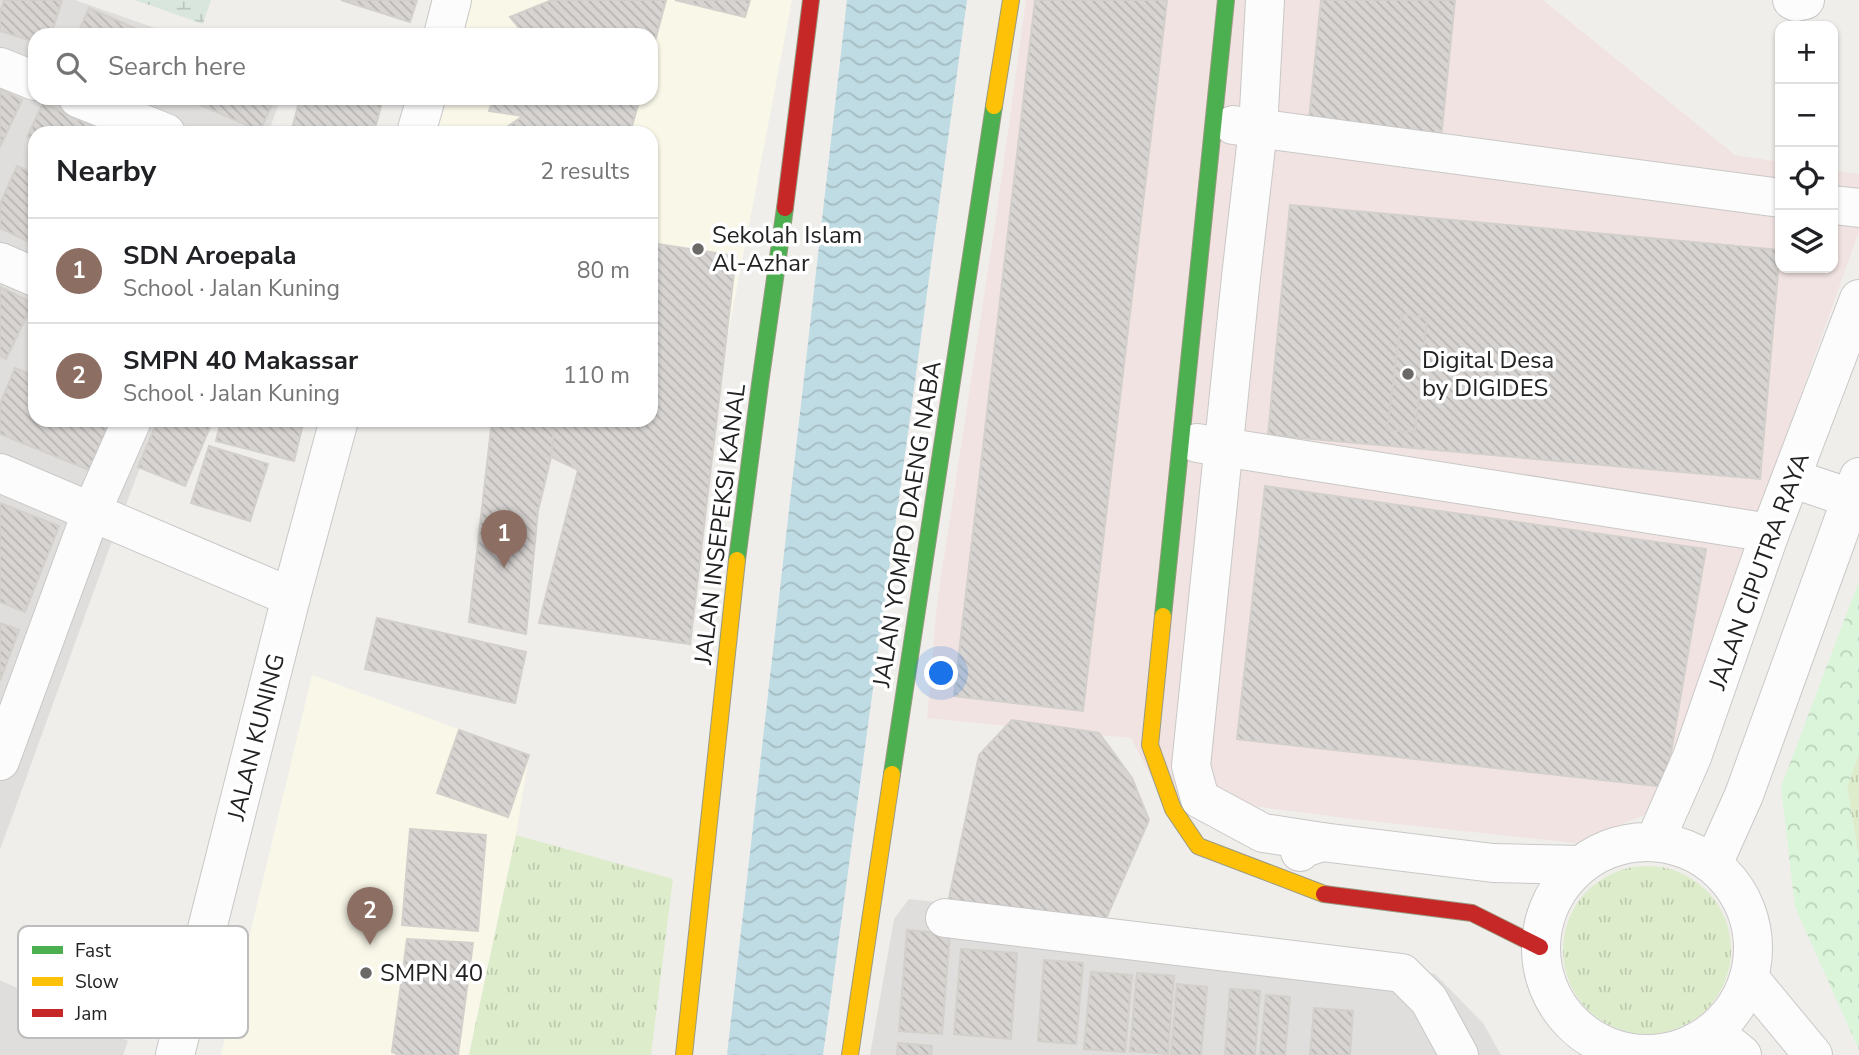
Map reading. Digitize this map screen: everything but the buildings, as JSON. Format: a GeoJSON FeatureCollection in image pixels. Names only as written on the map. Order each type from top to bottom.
{"type":"FeatureCollection","features":[{"type":"Feature","properties":{"kind":"street"},"geometry":{"type":"LineString","coordinates":[[445,28],[452,0]]}},
{"type":"Feature","properties":{"kind":"street","name":"JALAN INSEPEKSI KANAL"},"geometry":{"type":"LineString","coordinates":[[684,1055],[732,602],[811,0]]}},
{"type":"Feature","properties":{"kind":"street","name":"JALAN YOMPO DAENG NABA"},"geometry":{"type":"LineString","coordinates":[[850,1055],[1011,0]]}},
{"type":"Feature","properties":{"kind":"street"},"geometry":{"type":"LineString","coordinates":[[1226,0],[1150,745],[1173,809],[1198,846],[1325,894],[1472,913],[1540,947]]}},
{"type":"Feature","properties":{"kind":"street"},"geometry":{"type":"LineString","coordinates":[[1265,0],[1258,129],[1191,766],[1200,799],[1262,833],[1493,863],[1580,866]]}},
{"type":"Feature","properties":{"kind":"street"},"geometry":{"type":"LineString","coordinates":[[1792,0],[1805,0]]}},
{"type":"Feature","properties":{"kind":"street"},"geometry":{"type":"LineString","coordinates":[[0,67],[28,78]]}},
{"type":"Feature","properties":{"kind":"street"},"geometry":{"type":"LineString","coordinates":[[96,105],[148,126]]}},
{"type":"Feature","properties":{"kind":"street"},"geometry":{"type":"LineString","coordinates":[[418,126],[424,105]]}},
{"type":"Feature","properties":{"kind":"street"},"geometry":{"type":"LineString","coordinates":[[1213,121],[1775,197]]}},
{"type":"Feature","properties":{"kind":"street"},"geometry":{"type":"LineString","coordinates":[[1838,206],[1859,208]]}},
{"type":"Feature","properties":{"kind":"street"},"geometry":{"type":"LineString","coordinates":[[0,262],[28,274]]}},
{"type":"Feature","properties":{"kind":"street"},"geometry":{"type":"LineString","coordinates":[[1198,275],[1241,277]]}},
{"type":"Feature","properties":{"kind":"street","name":"JALAN CIPUTRA RAYA"},"geometry":{"type":"LineString","coordinates":[[1656,841],[1692,757],[1770,533],[1859,299]]}},
{"type":"Feature","properties":{"kind":"street"},"geometry":{"type":"LineString","coordinates":[[0,761],[91,513],[129,427]]}},
{"type":"Feature","properties":{"kind":"street","name":"JALAN KUNING"},"geometry":{"type":"LineString","coordinates":[[208,926],[337,427]]}},
{"type":"Feature","properties":{"kind":"street"},"geometry":{"type":"LineString","coordinates":[[1181,441],[1770,533]]}},
{"type":"Feature","properties":{"kind":"street"},"geometry":{"type":"LineString","coordinates":[[0,473],[291,597]]}},
{"type":"Feature","properties":{"kind":"street"},"geometry":{"type":"LineString","coordinates":[[1713,864],[1744,795],[1855,487],[1791,478]]}},
{"type":"Feature","properties":{"kind":"street"},"geometry":{"type":"LineString","coordinates":[[1150,745],[1154,754],[1166,761],[1191,766]]}},
{"type":"Feature","properties":{"kind":"street"},"geometry":{"type":"LineString","coordinates":[[1656,841],[1686,848],[1713,864],[1726,875],[1747,908],[1755,951],[1750,979],[1736,1009],[1728,1044],[1642,1055],[1605,1046],[1573,1025],[1550,994],[1542,971],[1540,947],[1548,906],[1560,885],[1580,866],[1605,850],[1634,842],[1656,841]]}},
{"type":"Feature","properties":{"kind":"street"},"geometry":{"type":"LineString","coordinates":[[1321,842],[1304,848],[1292,863],[1295,882],[1325,894]]}},
{"type":"Feature","properties":{"kind":"street"},"geometry":{"type":"LineString","coordinates":[[945,918],[1402,973],[1429,1000],[1459,1055]]}},
{"type":"Feature","properties":{"kind":"street"},"geometry":{"type":"LineString","coordinates":[[1750,979],[1813,1055]]}},
{"type":"Feature","properties":{"kind":"street","name":"JALAN KUNING"},"geometry":{"type":"LineString","coordinates":[[175,1055],[179,1038]]}},
{"type":"Feature","properties":{"kind":"shaded area"},"geometry":{"type":"Polygon","coordinates":[[[0,0],[75,0],[155,28],[28,28],[28,105],[278,105],[271,126],[28,126],[28,427],[155,427],[0,850],[0,0]]]}},
{"type":"Feature","properties":{"kind":"shaded area","name":"Sekolah Islam Al-Azhar"},"geometry":{"type":"Polygon","coordinates":[[[467,0],[792,0],[722,366],[690,644],[539,623],[578,471],[551,457],[554,427],[658,427],[658,126],[436,126],[441,105],[658,105],[658,28],[461,28],[467,0]]]}},
{"type":"Feature","properties":{"kind":"shaded area"},"geometry":{"type":"Polygon","coordinates":[[[1026,0],[1543,0],[1735,155],[1775,161],[1775,273],[1838,273],[1838,171],[1859,174],[1859,231],[1657,810],[1575,843],[1361,820],[1160,794],[1131,738],[927,718],[937,603],[997,211],[1026,0]]]}},
{"type":"Feature","properties":{"kind":"shaded area"},"geometry":{"type":"Polygon","coordinates":[[[312,675],[529,755],[516,835],[469,1055],[221,1055],[225,1038],[248,1038],[248,942],[312,675]]]}},
{"type":"Feature","properties":{"kind":"shaded area"},"geometry":{"type":"Polygon","coordinates":[[[909,899],[1336,948],[1435,974],[1483,1023],[1501,1055],[870,1055],[894,919],[909,899]]]}},
{"type":"Feature","properties":{"kind":"shaded area"},"geometry":{"type":"Polygon","coordinates":[[[0,980],[18,989],[18,1038],[122,1038],[128,1041],[123,1055],[0,1055],[0,980]]]}},
{"type":"Feature","properties":{"kind":"green space"},"geometry":{"type":"Polygon","coordinates":[[[135,0],[211,0],[203,24],[135,0]]]}},
{"type":"Feature","properties":{"kind":"green space"},"geometry":{"type":"Polygon","coordinates":[[[1859,581],[1859,753],[1847,787],[1859,857],[1859,1050],[1795,907],[1781,787],[1859,581]]]}},
{"type":"Feature","properties":{"kind":"green space"},"geometry":{"type":"Polygon","coordinates":[[[1859,753],[1859,857],[1847,787],[1859,753]]]}},
{"type":"Feature","properties":{"kind":"green space"},"geometry":{"type":"Polygon","coordinates":[[[516,835],[673,879],[651,1055],[469,1055],[516,835]]]}},
{"type":"Feature","properties":{"kind":"green space"},"geometry":{"type":"Polygon","coordinates":[[[1647,866],[1679,872],[1706,891],[1725,918],[1731,950],[1725,982],[1706,1009],[1679,1028],[1647,1034],[1615,1028],[1588,1009],[1569,982],[1563,950],[1569,918],[1588,891],[1615,872],[1647,866]]]}},
{"type":"Feature","properties":{"kind":"water"},"geometry":{"type":"Polygon","coordinates":[[[847,0],[967,0],[823,1055],[727,1055],[847,0]]]}},
{"type":"Feature","properties":{"kind":"traffic: fast"},"geometry":{"type":"LineString","coordinates":[[1163,616],[1226,0]]}},
{"type":"Feature","properties":{"kind":"traffic: fast"},"geometry":{"type":"LineString","coordinates":[[892,774],[994,106]]}},
{"type":"Feature","properties":{"kind":"traffic: fast"},"geometry":{"type":"LineString","coordinates":[[737,560],[785,208]]}},
{"type":"Feature","properties":{"kind":"traffic: slow"},"geometry":{"type":"LineString","coordinates":[[994,106],[1011,0]]}},
{"type":"Feature","properties":{"kind":"traffic: slow"},"geometry":{"type":"LineString","coordinates":[[684,1055],[737,560]]}},
{"type":"Feature","properties":{"kind":"traffic: slow"},"geometry":{"type":"LineString","coordinates":[[1163,616],[1150,745],[1173,809],[1198,846],[1324,894]]}},
{"type":"Feature","properties":{"kind":"traffic: slow"},"geometry":{"type":"LineString","coordinates":[[850,1055],[892,774]]}},
{"type":"Feature","properties":{"kind":"traffic: jam"},"geometry":{"type":"LineString","coordinates":[[785,208],[811,0]]}},
{"type":"Feature","properties":{"kind":"traffic: jam"},"geometry":{"type":"LineString","coordinates":[[1324,894],[1472,913],[1540,947]]}},
{"type":"Feature","properties":{"kind":"place","name":"Sekolah Islam Al-Azhar"},"geometry":{"type":"Point","coordinates":[698,249]}},
{"type":"Feature","properties":{"kind":"place","name":"Digital Desa by DIGIDES"},"geometry":{"type":"Point","coordinates":[1408,374]}},
{"type":"Feature","properties":{"kind":"place","name":"SDN Aroepala"},"geometry":{"type":"Point","coordinates":[504,568]}},
{"type":"Feature","properties":{"kind":"place","name":"SMPN 40 Makassar"},"geometry":{"type":"Point","coordinates":[370,945]}},
{"type":"Feature","properties":{"kind":"place","name":"SMPN 40"},"geometry":{"type":"Point","coordinates":[366,973]}}]}
